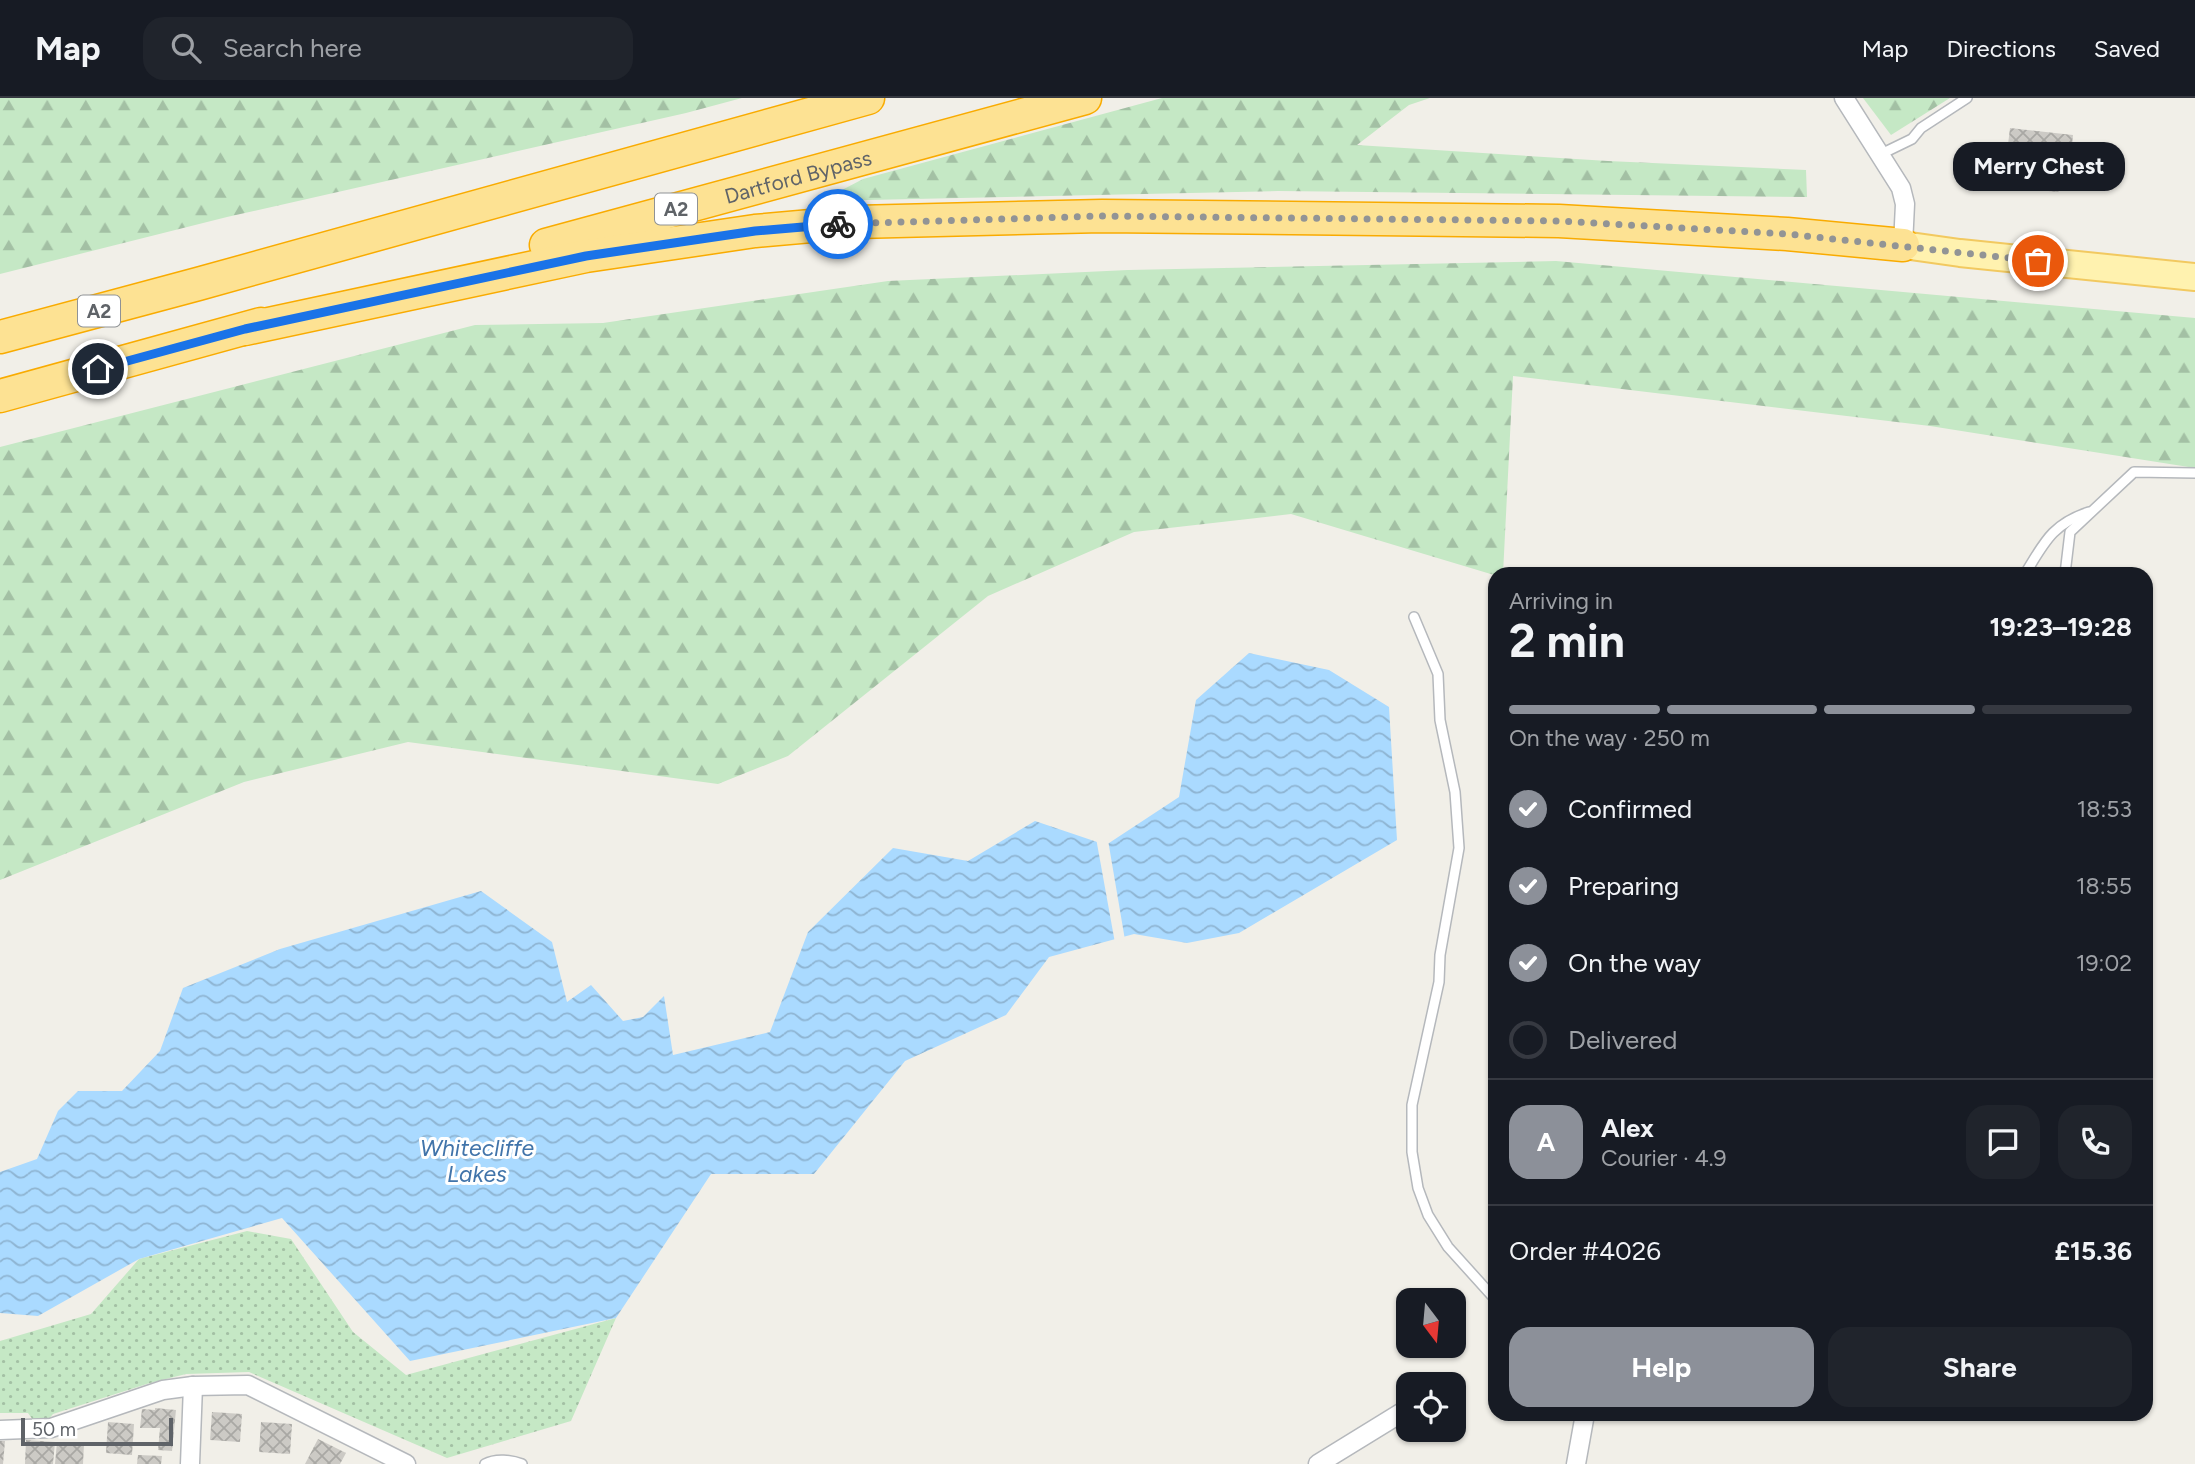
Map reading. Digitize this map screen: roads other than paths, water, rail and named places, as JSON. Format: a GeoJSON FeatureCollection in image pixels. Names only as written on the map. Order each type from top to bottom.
{"type":"FeatureCollection","features":[{"type":"Feature","properties":{"kind":"highway","name":"A2"},"geometry":{"type":"LineString","coordinates":[[0,337],[868,98]]}},
{"type":"Feature","properties":{"kind":"highway","name":"Dartford Bypass"},"geometry":{"type":"LineString","coordinates":[[258,325],[1085,98]]}},
{"type":"Feature","properties":{"kind":"highway","name":"A2"},"geometry":{"type":"LineString","coordinates":[[0,396],[258,325],[586,256],[755,231],[856,222],[1102,216],[1559,221],[1787,234],[1903,245]]}},
{"type":"Feature","properties":{"kind":"main road"},"geometry":{"type":"LineString","coordinates":[[1903,245],[2195,277]]}},
{"type":"Feature","properties":{"kind":"street"},"geometry":{"type":"LineString","coordinates":[[1844,98],[1899,184],[1904,199],[1903,245]]}},
{"type":"Feature","properties":{"kind":"street"},"geometry":{"type":"LineString","coordinates":[[0,1430],[51,1428],[163,1390],[226,1384],[248,1385],[405,1464]]}},
{"type":"Feature","properties":{"kind":"street"},"geometry":{"type":"LineString","coordinates":[[190,1464],[193,1386]]}},
{"type":"Feature","properties":{"kind":"street"},"geometry":{"type":"LineString","coordinates":[[1318,1464],[1396,1416]]}},
{"type":"Feature","properties":{"kind":"street"},"geometry":{"type":"LineString","coordinates":[[1576,1464],[1584,1421]]}},
{"type":"Feature","properties":{"kind":"lane"},"geometry":{"type":"LineString","coordinates":[[1879,155],[1912,139],[1921,128],[1967,98]]}},
{"type":"Feature","properties":{"kind":"lane"},"geometry":{"type":"LineString","coordinates":[[2066,567],[2070,532],[2134,472],[2195,473]]}},
{"type":"Feature","properties":{"kind":"lane"},"geometry":{"type":"LineString","coordinates":[[2029,567],[2051,533],[2071,518],[2092,512]]}},
{"type":"Feature","properties":{"kind":"lane"},"geometry":{"type":"LineString","coordinates":[[1414,617],[1438,674],[1440,720],[1455,793],[1459,848],[1440,955],[1439,982],[1412,1105],[1412,1152],[1421,1198],[1429,1215],[1448,1247],[1488,1291]]}},
{"type":"Feature","properties":{"kind":"lane"},"geometry":{"type":"LineString","coordinates":[[485,1464],[494,1460],[522,1464]]}},
{"type":"Feature","properties":{"kind":"water","name":"Whitecliffe Lakes"},"geometry":{"type":"Polygon","coordinates":[[[1249,653],[1329,670],[1389,707],[1397,840],[1239,933],[1187,943],[1134,934],[1049,957],[1006,1015],[905,1061],[814,1174],[711,1174],[616,1318],[410,1361],[282,1218],[139,1259],[38,1316],[0,1313],[0,1172],[37,1159],[58,1111],[78,1091],[122,1091],[160,1051],[183,988],[280,949],[481,891],[552,942],[567,1002],[591,985],[623,1021],[643,1017],[664,996],[673,1055],[770,1032],[808,932],[893,848],[968,861],[1035,821],[1106,845],[1179,797],[1196,700],[1249,653]]]}},
{"type":"Feature","properties":{"kind":"place","name":"Merry Chest"},"geometry":{"type":"Point","coordinates":[2038,261]}}]}
